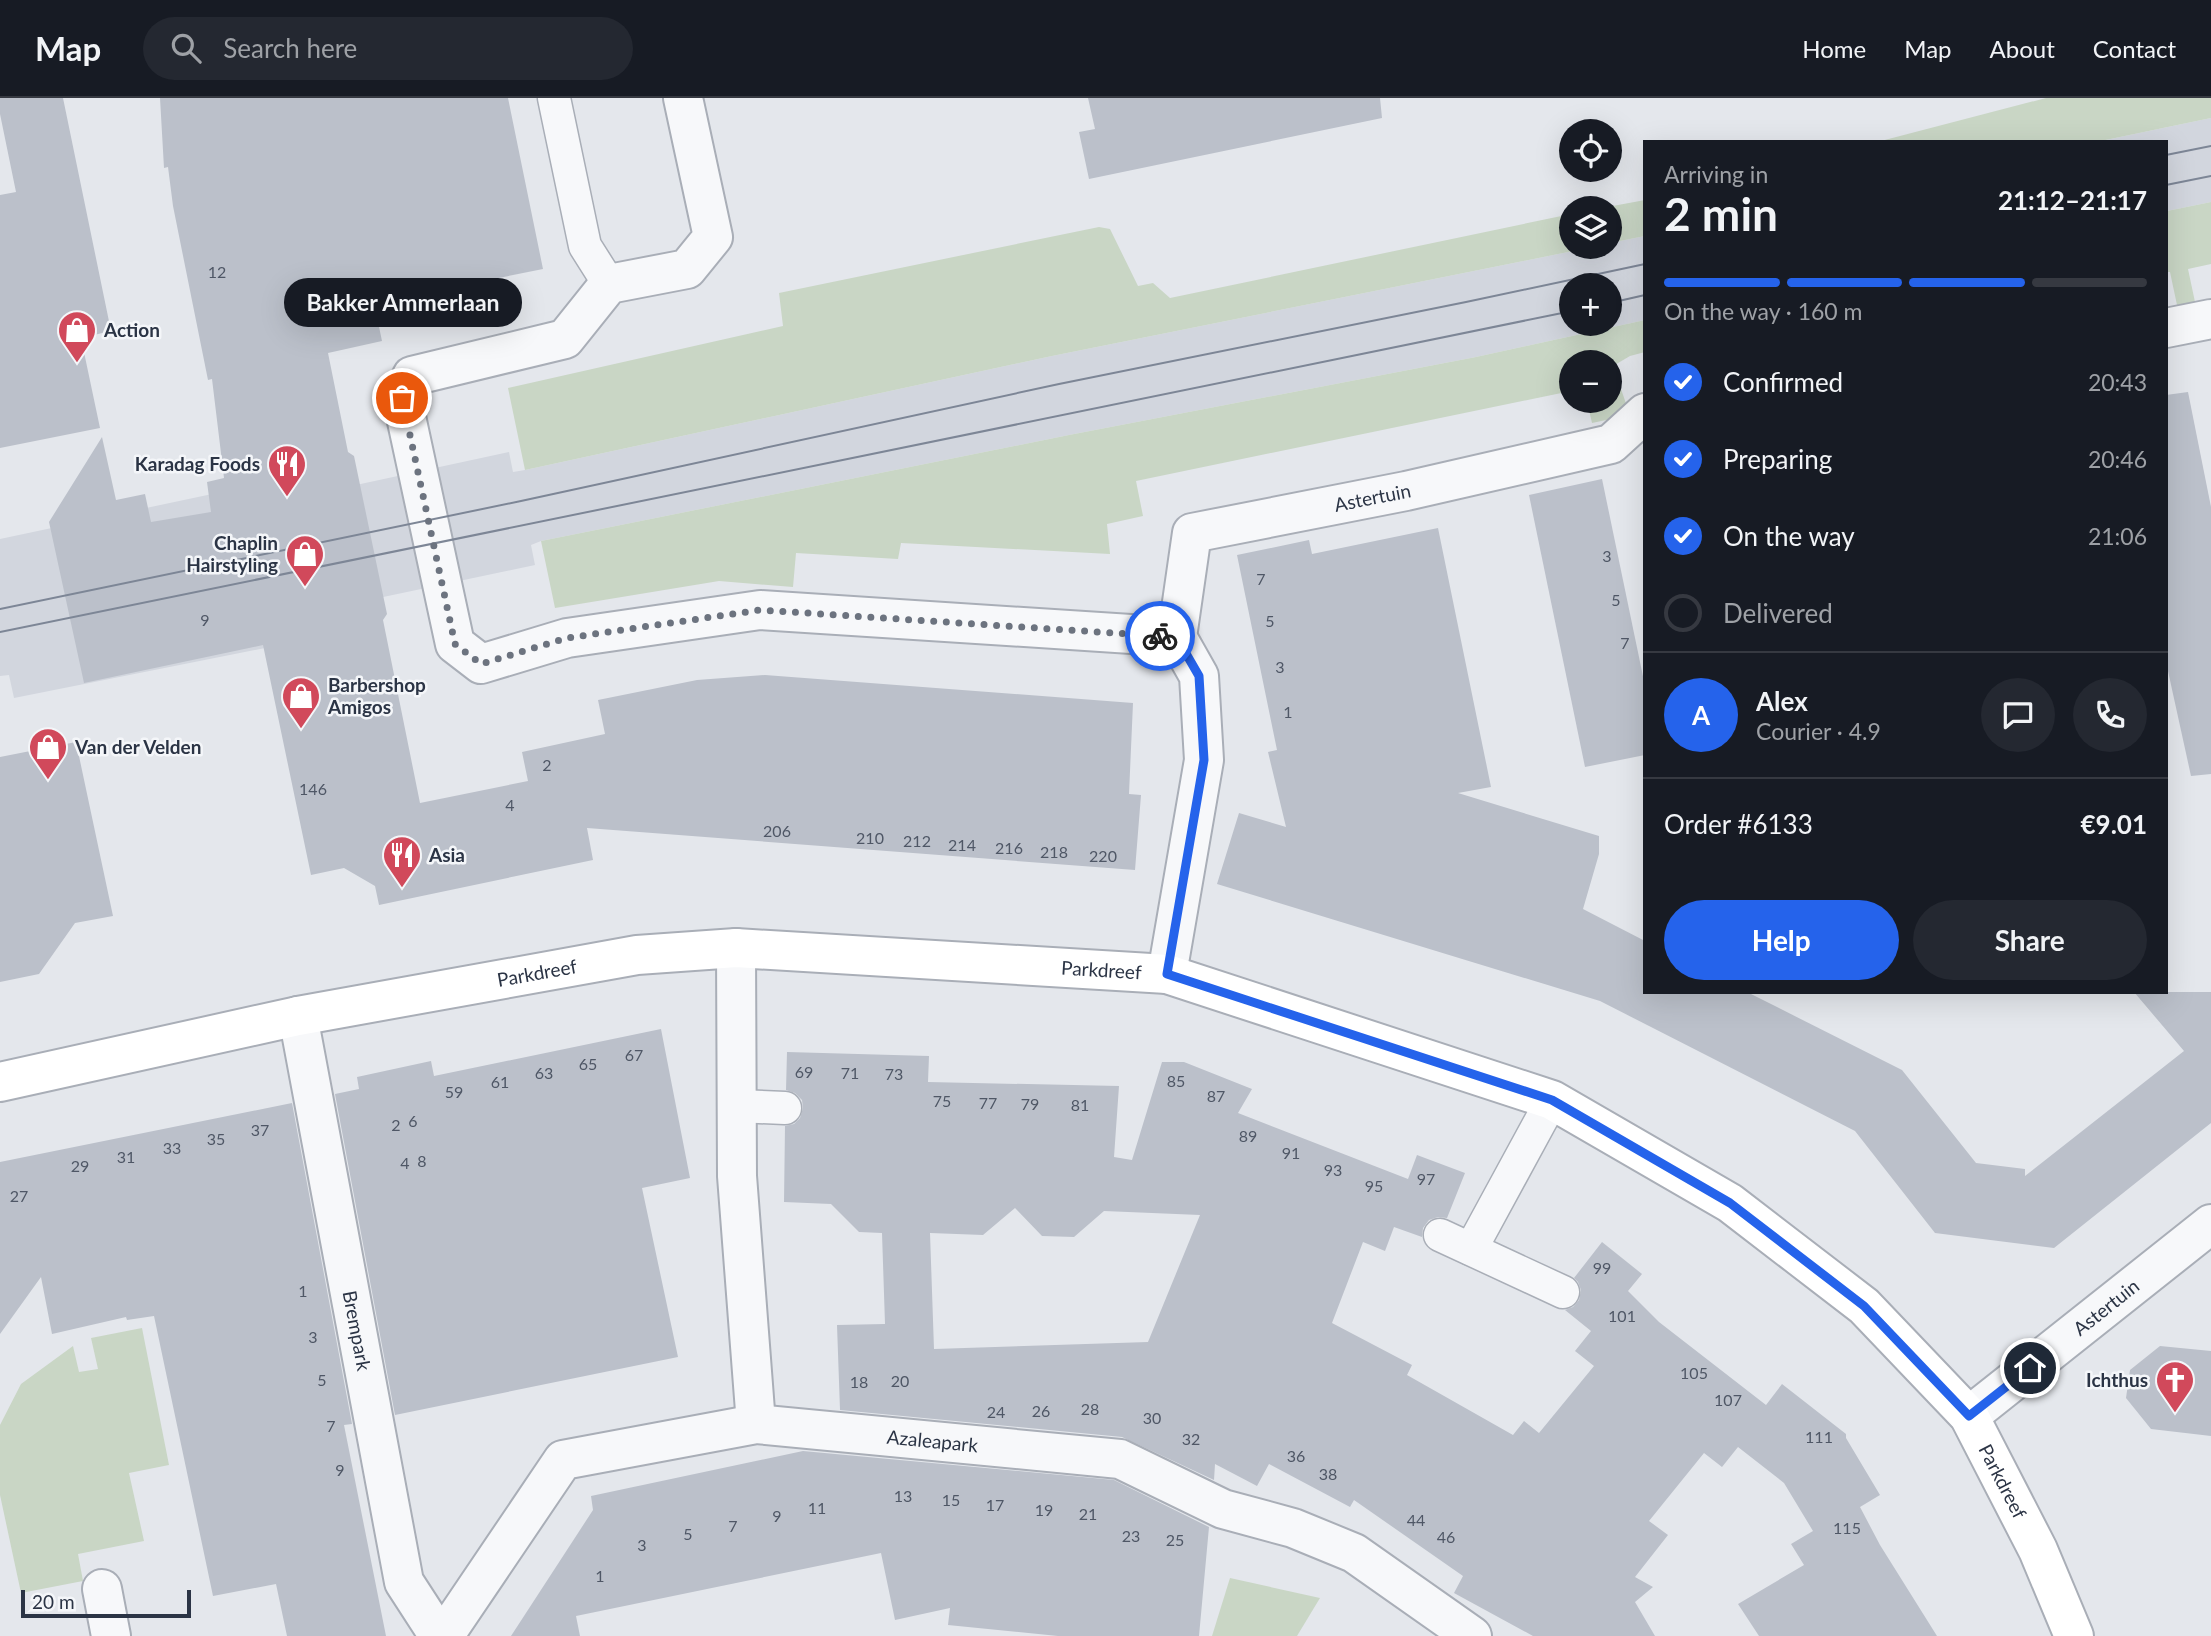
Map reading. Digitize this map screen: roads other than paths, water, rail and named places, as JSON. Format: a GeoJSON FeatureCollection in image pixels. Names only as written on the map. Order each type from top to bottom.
{"type":"FeatureCollection","features":[{"type":"Feature","properties":{"kind":"street"},"geometry":{"type":"LineString","coordinates":[[684,98],[713,237],[687,269],[608,284],[565,339],[412,376],[402,398],[455,644],[481,664],[567,638],[760,610],[1177,638],[1199,676],[1204,760],[1167,974]]}},
{"type":"Feature","properties":{"kind":"street"},"geometry":{"type":"LineString","coordinates":[[2168,328],[2211,319]]}},
{"type":"Feature","properties":{"kind":"street","name":"Astertuin"},"geometry":{"type":"LineString","coordinates":[[1177,638],[1192,533],[1406,491],[1611,444],[1643,415]]}},
{"type":"Feature","properties":{"kind":"street"},"geometry":{"type":"LineString","coordinates":[[736,948],[737,1176],[756,1424]]}},
{"type":"Feature","properties":{"kind":"street","name":"Parkdreef"},"geometry":{"type":"LineString","coordinates":[[0,1082],[298,1016],[637,955],[736,948],[1167,974],[1552,1100],[1730,1203],[1864,1306],[1969,1416],[2038,1550],[2074,1636]]}},
{"type":"Feature","properties":{"kind":"street","name":"Brempark"},"geometry":{"type":"LineString","coordinates":[[298,1016],[404,1583],[442,1636]]}},
{"type":"Feature","properties":{"kind":"street","name":"Astertuin"},"geometry":{"type":"LineString","coordinates":[[1969,1416],[2211,1224]]}},
{"type":"Feature","properties":{"kind":"street","name":"Azaleapark"},"geometry":{"type":"LineString","coordinates":[[442,1636],[563,1460],[756,1424],[1120,1459],[1223,1509],[1293,1528],[1354,1553],[1472,1636]]}},
{"type":"Feature","properties":{"kind":"street"},"geometry":{"type":"LineString","coordinates":[[102,1589],[111,1636]]}},
{"type":"Feature","properties":{"kind":"lane"},"geometry":{"type":"LineString","coordinates":[[554,98],[584,246],[608,284]]}},
{"type":"Feature","properties":{"kind":"lane"},"geometry":{"type":"LineString","coordinates":[[1471,1249],[1552,1100]]}},
{"type":"Feature","properties":{"kind":"lane"},"geometry":{"type":"LineString","coordinates":[[737,1106],[785,1108]]}},
{"type":"Feature","properties":{"kind":"lane"},"geometry":{"type":"LineString","coordinates":[[1440,1235],[1563,1292]]}},
{"type":"Feature","properties":{"kind":"tram line"},"geometry":{"type":"LineString","coordinates":[[2168,155],[2211,146]]}},
{"type":"Feature","properties":{"kind":"tram line"},"geometry":{"type":"LineString","coordinates":[[2168,185],[2211,176]]}},
{"type":"Feature","properties":{"kind":"tram line"},"geometry":{"type":"LineString","coordinates":[[0,609],[521,501],[1059,384],[1643,264]]}},
{"type":"Feature","properties":{"kind":"tram line"},"geometry":{"type":"LineString","coordinates":[[1622,300],[1643,295]]}},
{"type":"Feature","properties":{"kind":"tram line"},"geometry":{"type":"LineString","coordinates":[[0,632],[1559,314]]}},
{"type":"Feature","properties":{"kind":"place","name":"Action"},"geometry":{"type":"Point","coordinates":[77,364]}},
{"type":"Feature","properties":{"kind":"place","name":"Bakker Ammerlaan"},"geometry":{"type":"Point","coordinates":[402,398]}},
{"type":"Feature","properties":{"kind":"place","name":"Karadag Foods"},"geometry":{"type":"Point","coordinates":[287,498]}},
{"type":"Feature","properties":{"kind":"place","name":"Chaplin Hairstyling"},"geometry":{"type":"Point","coordinates":[305,588]}},
{"type":"Feature","properties":{"kind":"place","name":"Barbershop Amigos"},"geometry":{"type":"Point","coordinates":[301,730]}},
{"type":"Feature","properties":{"kind":"place","name":"Van der Velden"},"geometry":{"type":"Point","coordinates":[48,781]}},
{"type":"Feature","properties":{"kind":"place","name":"Asia"},"geometry":{"type":"Point","coordinates":[402,889]}},
{"type":"Feature","properties":{"kind":"place","name":"Ichthus"},"geometry":{"type":"Point","coordinates":[2175,1414]}}]}
